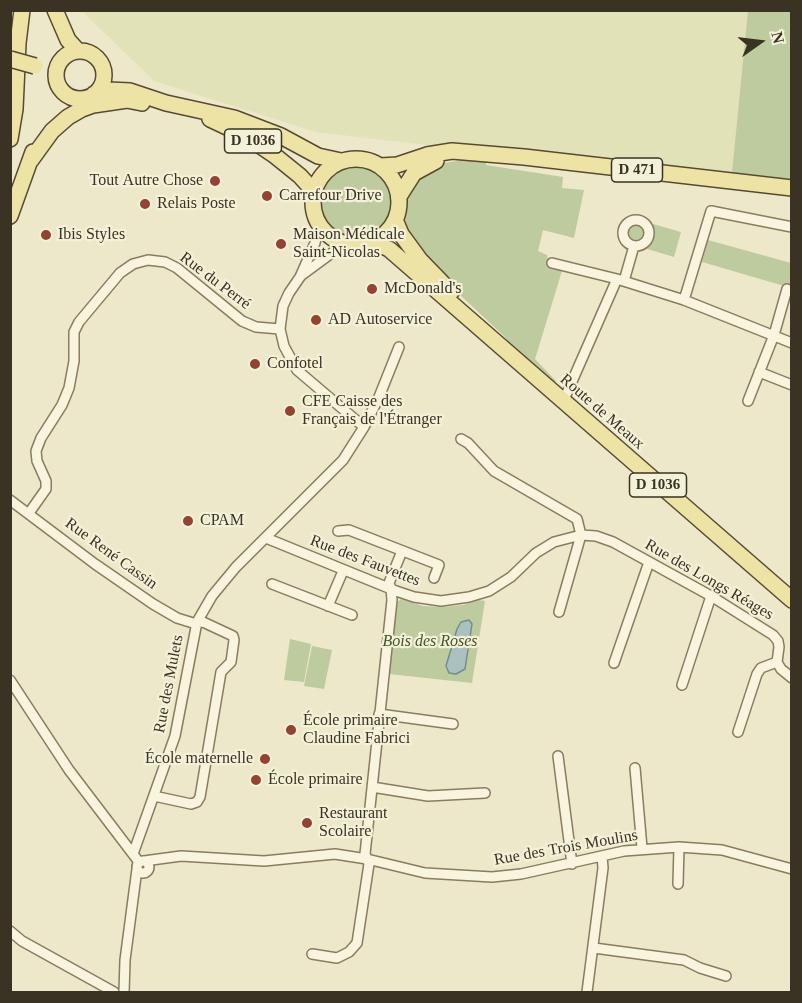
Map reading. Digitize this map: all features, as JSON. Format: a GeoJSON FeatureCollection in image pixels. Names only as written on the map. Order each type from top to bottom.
{"type":"FeatureCollection","features":[{"type":"Feature","properties":{"kind":"main road"},"geometry":{"type":"LineString","coordinates":[[10,40],[13,10]]}},
{"type":"Feature","properties":{"kind":"main road"},"geometry":{"type":"LineString","coordinates":[[10,139],[15,109],[22,10]]}},
{"type":"Feature","properties":{"kind":"main road"},"geometry":{"type":"LineString","coordinates":[[55,10],[68,40],[71,54]]}},
{"type":"Feature","properties":{"kind":"main road"},"geometry":{"type":"LineString","coordinates":[[58,84],[56,69],[71,54]]}},
{"type":"Feature","properties":{"kind":"main road"},"geometry":{"type":"LineString","coordinates":[[10,59],[35,66],[46,65],[71,54],[93,55],[102,67],[102,82],[94,94],[74,98],[67,95],[58,84],[35,66]]}},
{"type":"Feature","properties":{"kind":"main road","name":"D 1036"},"geometry":{"type":"LineString","coordinates":[[102,67],[112,79],[130,91]]}},
{"type":"Feature","properties":{"kind":"main road","name":"D 1036"},"geometry":{"type":"LineString","coordinates":[[94,94],[109,90],[130,91],[234,118],[281,136],[318,156],[341,161]]}},
{"type":"Feature","properties":{"kind":"main road"},"geometry":{"type":"LineString","coordinates":[[10,216],[34,149],[44,129],[74,98]]}},
{"type":"Feature","properties":{"kind":"main road"},"geometry":{"type":"LineString","coordinates":[[31,160],[60,123],[82,109],[127,100],[152,104],[173,104]]}},
{"type":"Feature","properties":{"kind":"main road","name":"D 1036"},"geometry":{"type":"LineString","coordinates":[[173,104],[227,126],[260,145],[300,176],[314,195]]}},
{"type":"Feature","properties":{"kind":"main road","name":"D 471"},"geometry":{"type":"LineString","coordinates":[[381,166],[406,163],[443,152],[483,154],[792,188]]}},
{"type":"Feature","properties":{"kind":"main road","name":"D 471"},"geometry":{"type":"LineString","coordinates":[[400,195],[414,173],[430,163],[483,154]]}},
{"type":"Feature","properties":{"kind":"main road"},"geometry":{"type":"LineString","coordinates":[[361,159],[381,166],[394,181],[400,195],[396,222],[384,236],[373,242],[357,246],[344,244],[331,237],[319,224],[313,208],[314,195],[323,174],[341,161],[361,159]]}},
{"type":"Feature","properties":{"kind":"main road","name":"Route de Meaux"},"geometry":{"type":"LineString","coordinates":[[396,222],[400,234],[420,260],[455,297],[483,319],[525,368]]}},
{"type":"Feature","properties":{"kind":"main road","name":"Route de Meaux"},"geometry":{"type":"LineString","coordinates":[[373,242],[389,249],[792,600]]}},
{"type":"Feature","properties":{"kind":"street"},"geometry":{"type":"LineString","coordinates":[[684,300],[711,211],[792,227]]}},
{"type":"Feature","properties":{"kind":"street"},"geometry":{"type":"LineString","coordinates":[[319,224],[315,243],[300,277],[283,306],[280,329],[284,346],[297,370],[364,426]]}},
{"type":"Feature","properties":{"kind":"street"},"geometry":{"type":"LineString","coordinates":[[300,277],[344,244]]}},
{"type":"Feature","properties":{"kind":"street"},"geometry":{"type":"LineString","coordinates":[[563,402],[634,246]]}},
{"type":"Feature","properties":{"kind":"street","name":"Rue du Perré"},"geometry":{"type":"LineString","coordinates":[[29,513],[46,489],[36,451],[69,388],[74,361],[74,332],[79,321],[120,273],[133,264],[148,260],[165,262],[177,268],[242,321],[256,327],[280,329]]}},
{"type":"Feature","properties":{"kind":"street"},"geometry":{"type":"LineString","coordinates":[[552,263],[620,280],[684,300],[792,343]]}},
{"type":"Feature","properties":{"kind":"street"},"geometry":{"type":"LineString","coordinates":[[748,401],[774,336],[787,289]]}},
{"type":"Feature","properties":{"kind":"street","name":"Rue des Mulets"},"geometry":{"type":"LineString","coordinates":[[133,854],[175,736],[197,622],[219,586],[236,567],[343,460],[379,397],[399,347]]}},
{"type":"Feature","properties":{"kind":"street"},"geometry":{"type":"LineString","coordinates":[[759,372],[792,385]]}},
{"type":"Feature","properties":{"kind":"street"},"geometry":{"type":"LineString","coordinates":[[461,439],[468,443],[494,471],[578,519],[581,535],[559,612]]}},
{"type":"Feature","properties":{"kind":"street","name":"Rue René Cassin"},"geometry":{"type":"LineString","coordinates":[[10,500],[103,570],[153,604],[177,618],[203,622],[229,633],[234,640],[231,662],[221,672],[200,797],[197,802],[191,804],[154,796]]}},
{"type":"Feature","properties":{"kind":"street"},"geometry":{"type":"LineString","coordinates":[[338,531],[350,530],[439,565],[434,578]]}},
{"type":"Feature","properties":{"kind":"street","name":"Rue des Fauvettes"},"geometry":{"type":"LineString","coordinates":[[266,538],[392,589],[441,601],[489,591],[506,581],[545,546],[581,535]]}},
{"type":"Feature","properties":{"kind":"street","name":"Rue des Longs Réages"},"geometry":{"type":"LineString","coordinates":[[581,535],[596,536],[613,542],[711,596],[773,635],[779,647],[777,662]]}},
{"type":"Feature","properties":{"kind":"street"},"geometry":{"type":"LineString","coordinates":[[312,954],[337,958],[349,952],[357,942],[369,864],[364,855],[392,589],[389,583],[402,551]]}},
{"type":"Feature","properties":{"kind":"street"},"geometry":{"type":"LineString","coordinates":[[614,663],[649,562]]}},
{"type":"Feature","properties":{"kind":"street"},"geometry":{"type":"LineString","coordinates":[[328,606],[343,571]]}},
{"type":"Feature","properties":{"kind":"street"},"geometry":{"type":"LineString","coordinates":[[272,584],[352,615]]}},
{"type":"Feature","properties":{"kind":"street"},"geometry":{"type":"LineString","coordinates":[[682,685],[711,596]]}},
{"type":"Feature","properties":{"kind":"street"},"geometry":{"type":"LineString","coordinates":[[738,732],[761,668],[777,662],[781,669],[792,678]]}},
{"type":"Feature","properties":{"kind":"street"},"geometry":{"type":"LineString","coordinates":[[10,680],[69,770],[143,866],[131,905],[124,993]]}},
{"type":"Feature","properties":{"kind":"street"},"geometry":{"type":"LineString","coordinates":[[380,714],[453,724]]}},
{"type":"Feature","properties":{"kind":"street"},"geometry":{"type":"LineString","coordinates":[[558,756],[572,864]]}},
{"type":"Feature","properties":{"kind":"street"},"geometry":{"type":"LineString","coordinates":[[635,768],[642,848]]}},
{"type":"Feature","properties":{"kind":"street"},"geometry":{"type":"LineString","coordinates":[[372,787],[428,796],[485,793]]}},
{"type":"Feature","properties":{"kind":"street"},"geometry":{"type":"LineString","coordinates":[[678,847],[678,884]]}},
{"type":"Feature","properties":{"kind":"street","name":"Rue des Trois Moulins"},"geometry":{"type":"LineString","coordinates":[[143,866],[181,856],[264,861],[335,854],[426,873],[464,877],[521,874],[642,848],[678,847],[722,850],[792,869]]}},
{"type":"Feature","properties":{"kind":"street"},"geometry":{"type":"LineString","coordinates":[[587,993],[603,868],[602,856]]}},
{"type":"Feature","properties":{"kind":"street"},"geometry":{"type":"LineString","coordinates":[[10,931],[22,941],[114,993]]}},
{"type":"Feature","properties":{"kind":"street"},"geometry":{"type":"LineString","coordinates":[[594,948],[684,960],[726,976]]}},
{"type":"Feature","properties":{"kind":"green space"},"geometry":{"type":"Polygon","coordinates":[[[82,11],[791,11],[791,188],[316,132],[154,81],[82,11]]]}},
{"type":"Feature","properties":{"kind":"green space"},"geometry":{"type":"Polygon","coordinates":[[[748,11],[791,11],[791,179],[732,173],[748,11]]]}},
{"type":"Feature","properties":{"kind":"green space"},"geometry":{"type":"Polygon","coordinates":[[[467,159],[486,159],[486,165],[563,177],[562,188],[584,190],[574,238],[543,230],[538,251],[547,255],[549,266],[562,271],[535,359],[556,381],[551,386],[514,350],[506,338],[458,293],[407,233],[405,222],[407,194],[413,181],[428,169],[467,159]]]}},
{"type":"Feature","properties":{"kind":"green space"},"geometry":{"type":"Polygon","coordinates":[[[357,163],[372,166],[389,180],[396,202],[393,217],[379,234],[357,241],[342,238],[325,224],[318,202],[321,187],[335,170],[357,163]]]}},
{"type":"Feature","properties":{"kind":"green space"},"geometry":{"type":"Polygon","coordinates":[[[636,222],[643,225],[646,232],[643,239],[636,242],[629,239],[626,232],[629,225],[636,222]]]}},
{"type":"Feature","properties":{"kind":"green space"},"geometry":{"type":"Polygon","coordinates":[[[653,224],[681,232],[674,257],[644,248],[651,239],[653,224]]]}},
{"type":"Feature","properties":{"kind":"green space"},"geometry":{"type":"Polygon","coordinates":[[[708,240],[791,263],[791,288],[702,262],[708,240]]]}},
{"type":"Feature","properties":{"kind":"green space","name":"Bois des Roses"},"geometry":{"type":"Polygon","coordinates":[[[401,599],[423,606],[443,607],[463,605],[479,600],[485,601],[472,683],[389,674],[396,603],[401,599]]]}},
{"type":"Feature","properties":{"kind":"green space"},"geometry":{"type":"Polygon","coordinates":[[[290,639],[311,644],[304,682],[284,680],[290,639]]]}},
{"type":"Feature","properties":{"kind":"green space"},"geometry":{"type":"Polygon","coordinates":[[[312,646],[332,650],[324,689],[304,686],[312,646]]]}},
{"type":"Feature","properties":{"kind":"water"},"geometry":{"type":"Polygon","coordinates":[[[469,620],[472,624],[465,669],[456,674],[449,673],[446,666],[457,629],[461,622],[469,620]]]}},
{"type":"Feature","properties":{"kind":"place","name":"Tout Autre Chose"},"geometry":{"type":"Point","coordinates":[215,181]}},
{"type":"Feature","properties":{"kind":"place","name":"Carrefour Drive"},"geometry":{"type":"Point","coordinates":[267,196]}},
{"type":"Feature","properties":{"kind":"place","name":"Relais Poste"},"geometry":{"type":"Point","coordinates":[145,204]}},
{"type":"Feature","properties":{"kind":"place","name":"Ibis Styles"},"geometry":{"type":"Point","coordinates":[46,235]}},
{"type":"Feature","properties":{"kind":"place","name":"Maison Médicale Saint-Nicolas"},"geometry":{"type":"Point","coordinates":[281,244]}},
{"type":"Feature","properties":{"kind":"place","name":"McDonald's"},"geometry":{"type":"Point","coordinates":[372,289]}},
{"type":"Feature","properties":{"kind":"place","name":"AD Autoservice"},"geometry":{"type":"Point","coordinates":[316,320]}},
{"type":"Feature","properties":{"kind":"place","name":"Confotel"},"geometry":{"type":"Point","coordinates":[255,364]}},
{"type":"Feature","properties":{"kind":"place","name":"CFE Caisse des Français de l'Étranger"},"geometry":{"type":"Point","coordinates":[290,411]}},
{"type":"Feature","properties":{"kind":"place","name":"CPAM"},"geometry":{"type":"Point","coordinates":[188,521]}},
{"type":"Feature","properties":{"kind":"place","name":"École primaire Claudine Fabrici"},"geometry":{"type":"Point","coordinates":[291,730]}},
{"type":"Feature","properties":{"kind":"place","name":"École maternelle"},"geometry":{"type":"Point","coordinates":[265,759]}},
{"type":"Feature","properties":{"kind":"place","name":"École primaire"},"geometry":{"type":"Point","coordinates":[256,780]}},
{"type":"Feature","properties":{"kind":"place","name":"Restaurant Scolaire"},"geometry":{"type":"Point","coordinates":[307,823]}}]}
